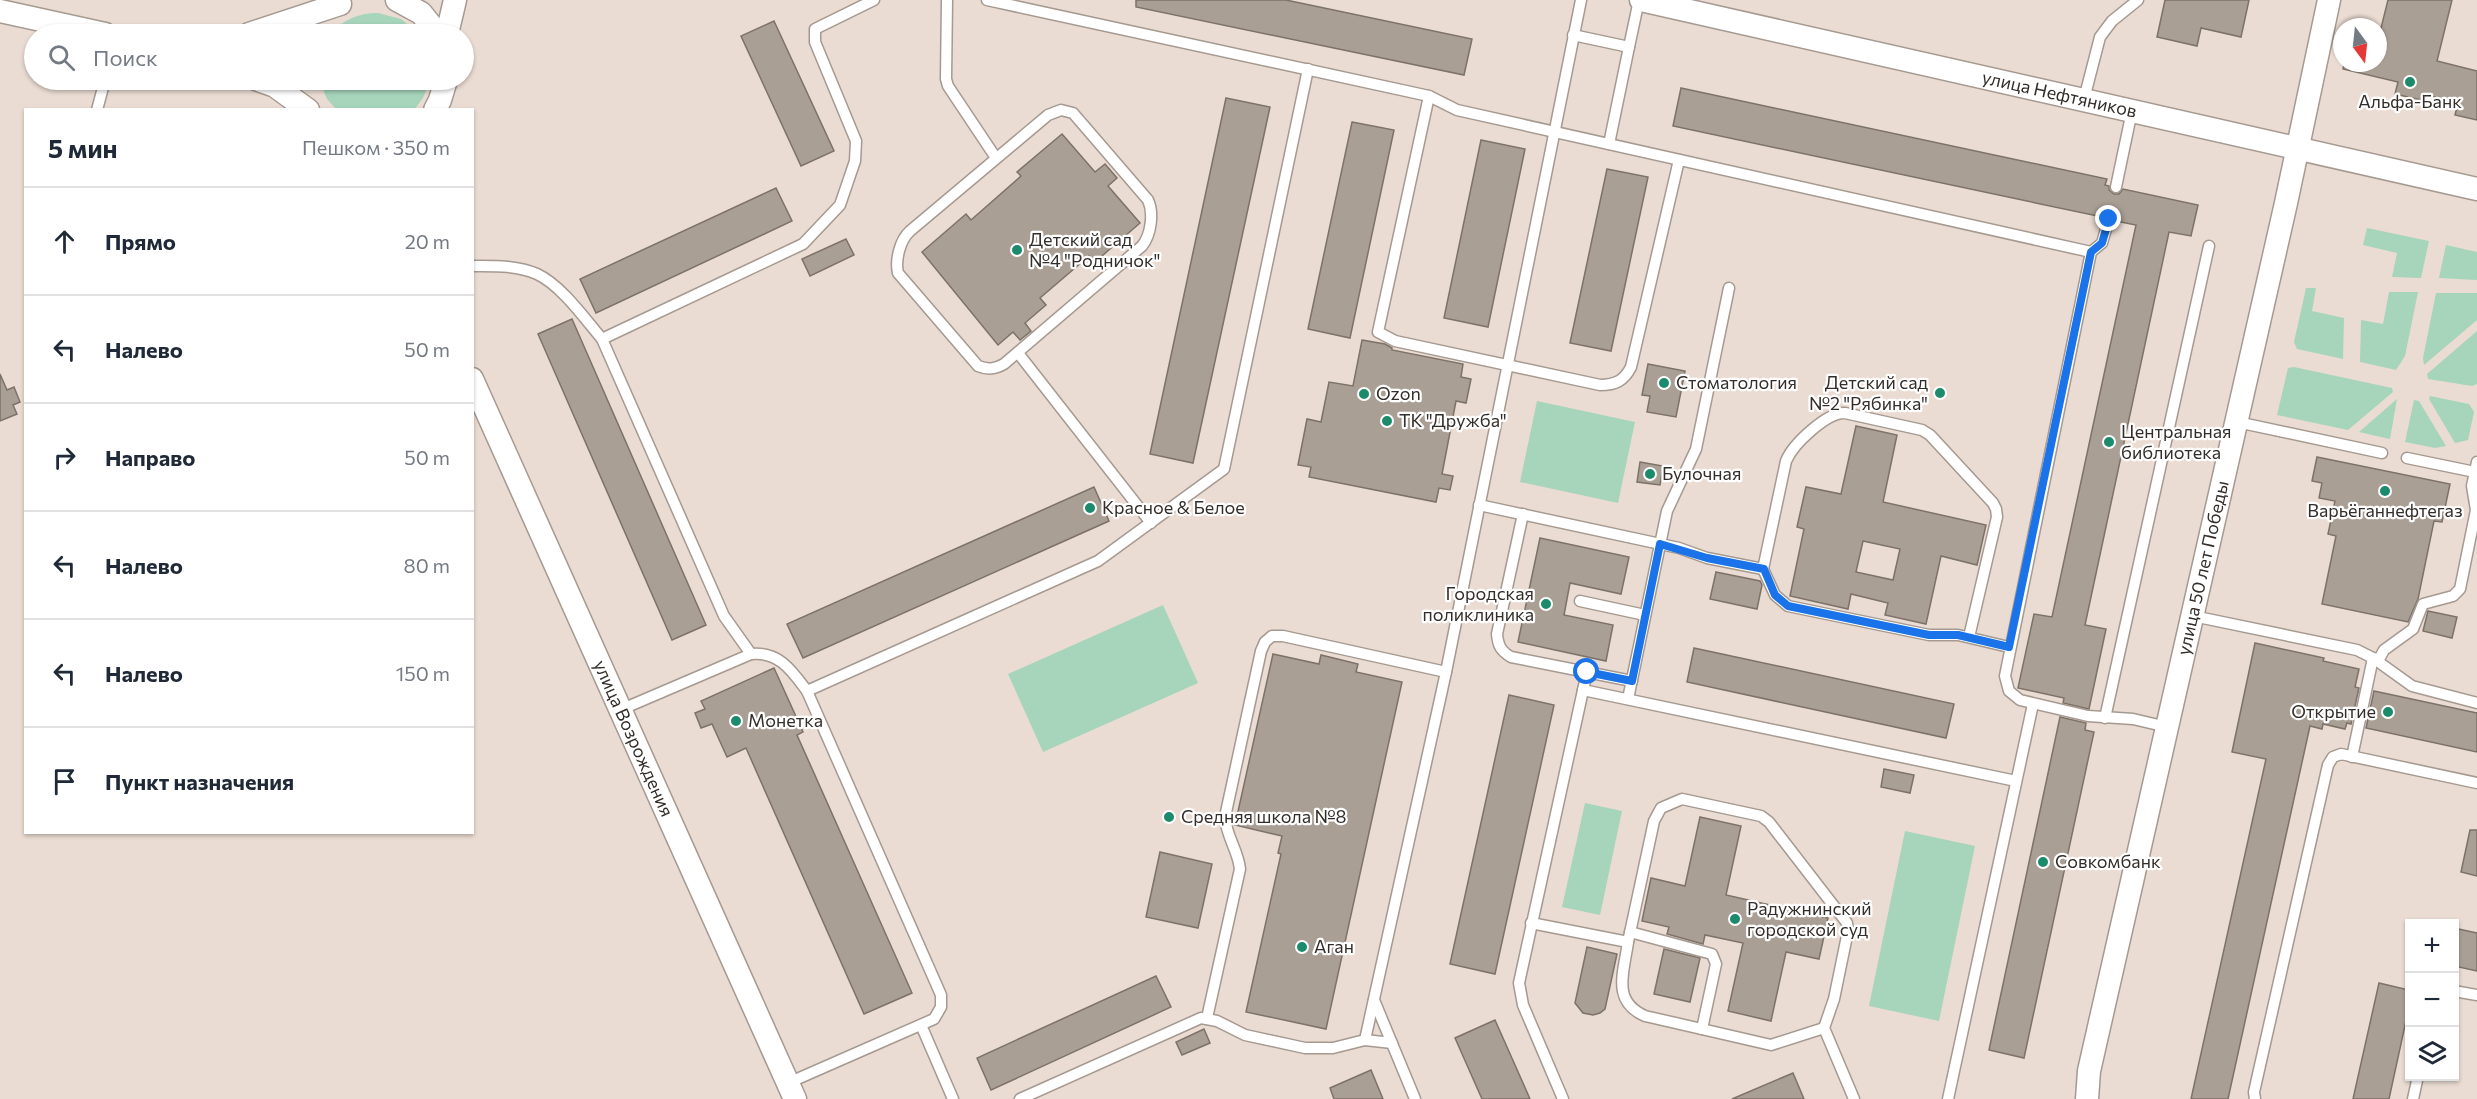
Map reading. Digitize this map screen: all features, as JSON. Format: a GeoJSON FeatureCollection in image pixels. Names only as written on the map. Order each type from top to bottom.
{"type":"FeatureCollection","features":[{"type":"Feature","properties":{"kind":"street"},"geometry":{"type":"LineString","coordinates":[[397,0],[421,13],[430,24]]}},
{"type":"Feature","properties":{"kind":"street"},"geometry":{"type":"LineString","coordinates":[[449,24],[455,0]]}},
{"type":"Feature","properties":{"kind":"street","name":"улица Нефтяников"},"geometry":{"type":"LineString","coordinates":[[1640,0],[2477,189]]}},
{"type":"Feature","properties":{"kind":"street","name":"улица 50 лет Победы"},"geometry":{"type":"LineString","coordinates":[[2087,1099],[2089,1071],[2237,423],[2329,0]]}},
{"type":"Feature","properties":{"kind":"street"},"geometry":{"type":"LineString","coordinates":[[279,24],[346,2]]}},
{"type":"Feature","properties":{"kind":"street"},"geometry":{"type":"LineString","coordinates":[[319,24],[328,13],[346,2]]}},
{"type":"Feature","properties":{"kind":"street"},"geometry":{"type":"LineString","coordinates":[[0,11],[59,24]]}},
{"type":"Feature","properties":{"kind":"street"},"geometry":{"type":"LineString","coordinates":[[280,90],[305,108]]}},
{"type":"Feature","properties":{"kind":"street"},"geometry":{"type":"LineString","coordinates":[[304,90],[312,108]]}},
{"type":"Feature","properties":{"kind":"street"},"geometry":{"type":"LineString","coordinates":[[436,108],[443,90]]}},
{"type":"Feature","properties":{"kind":"street","name":"улица Возрождения"},"geometry":{"type":"LineString","coordinates":[[474,383],[792,1091]]}},
{"type":"Feature","properties":{"kind":"lane"},"geometry":{"type":"LineString","coordinates":[[602,339],[796,250],[836,212],[855,161],[856,141],[813,37],[819,25],[874,0]]}},
{"type":"Feature","properties":{"kind":"lane"},"geometry":{"type":"LineString","coordinates":[[947,0],[945,70],[948,86],[996,158]]}},
{"type":"Feature","properties":{"kind":"lane"},"geometry":{"type":"LineString","coordinates":[[987,0],[1429,96],[1457,110],[2091,252]]}},
{"type":"Feature","properties":{"kind":"lane"},"geometry":{"type":"LineString","coordinates":[[1365,1040],[1446,672],[1581,0]]}},
{"type":"Feature","properties":{"kind":"lane"},"geometry":{"type":"LineString","coordinates":[[1609,144],[1640,0]]}},
{"type":"Feature","properties":{"kind":"lane"},"geometry":{"type":"LineString","coordinates":[[2084,99],[2100,37],[2112,21],[2138,0]]}},
{"type":"Feature","properties":{"kind":"lane"},"geometry":{"type":"LineString","coordinates":[[1573,35],[1629,47]]}},
{"type":"Feature","properties":{"kind":"lane"},"geometry":{"type":"LineString","coordinates":[[807,691],[1098,561],[1224,469],[1308,69]]}},
{"type":"Feature","properties":{"kind":"lane"},"geometry":{"type":"LineString","coordinates":[[98,108],[102,90]]}},
{"type":"Feature","properties":{"kind":"lane"},"geometry":{"type":"LineString","coordinates":[[1429,96],[1378,332],[1395,341],[1600,385],[1611,385],[1627,375],[1632,367],[1679,159]]}},
{"type":"Feature","properties":{"kind":"lane"},"geometry":{"type":"LineString","coordinates":[[2116,187],[2132,110]]}},
{"type":"Feature","properties":{"kind":"lane"},"geometry":{"type":"LineString","coordinates":[[1054,111],[1067,111],[1078,118],[1148,200],[1152,210],[1147,240],[1142,246],[1018,353],[997,368],[984,369],[978,366],[901,278],[897,269],[906,235],[996,158],[1054,111]]}},
{"type":"Feature","properties":{"kind":"lane"},"geometry":{"type":"LineString","coordinates":[[2109,219],[2102,243],[2091,252],[2009,647],[2005,676],[2009,691],[2020,700],[2105,718],[2139,720],[2168,727]]}},
{"type":"Feature","properties":{"kind":"lane"},"geometry":{"type":"LineString","coordinates":[[2105,718],[2209,246]]}},
{"type":"Feature","properties":{"kind":"lane"},"geometry":{"type":"LineString","coordinates":[[474,266],[507,267],[536,274],[555,288],[602,339],[724,616],[751,654]]}},
{"type":"Feature","properties":{"kind":"lane"},"geometry":{"type":"LineString","coordinates":[[1628,699],[1670,502],[1696,449],[1729,288]]}},
{"type":"Feature","properties":{"kind":"lane"},"geometry":{"type":"LineString","coordinates":[[1018,353],[1151,523]]}},
{"type":"Feature","properties":{"kind":"lane"},"geometry":{"type":"LineString","coordinates":[[1969,637],[1997,517],[1996,509],[1930,435],[1922,430],[1845,413],[1836,412],[1828,416],[1789,454],[1764,569],[1775,595],[1788,606],[1929,635],[1958,635],[2009,647]]}},
{"type":"Feature","properties":{"kind":"lane"},"geometry":{"type":"LineString","coordinates":[[2237,423],[2382,453]]}},
{"type":"Feature","properties":{"kind":"lane"},"geometry":{"type":"LineString","coordinates":[[2352,757],[2375,659],[2413,629],[2422,604],[2453,596],[2460,589],[2476,510],[2472,486],[2476,467],[2407,458]]}},
{"type":"Feature","properties":{"kind":"lane"},"geometry":{"type":"LineString","coordinates":[[1479,505],[1764,569]]}},
{"type":"Feature","properties":{"kind":"lane"},"geometry":{"type":"LineString","coordinates":[[1522,514],[1497,634],[1497,644],[1502,652],[1511,657],[1632,681]]}},
{"type":"Feature","properties":{"kind":"lane"},"geometry":{"type":"LineString","coordinates":[[1580,601],[1645,615]]}},
{"type":"Feature","properties":{"kind":"lane"},"geometry":{"type":"LineString","coordinates":[[2193,616],[2357,650],[2375,659],[2412,686],[2477,703]]}},
{"type":"Feature","properties":{"kind":"lane"},"geometry":{"type":"LineString","coordinates":[[1207,1018],[1240,869],[1238,856],[1226,829],[1225,818],[1261,651],[1265,642],[1272,636],[1283,636],[1446,672]]}},
{"type":"Feature","properties":{"kind":"lane"},"geometry":{"type":"LineString","coordinates":[[620,710],[751,654],[763,653],[777,657],[790,668],[807,691],[941,995],[941,1007],[934,1019],[792,1091]]}},
{"type":"Feature","properties":{"kind":"lane"},"geometry":{"type":"LineString","coordinates":[[1563,1099],[1523,1005],[1519,983],[1587,672]]}},
{"type":"Feature","properties":{"kind":"lane"},"geometry":{"type":"LineString","coordinates":[[1583,690],[2016,781]]}},
{"type":"Feature","properties":{"kind":"lane"},"geometry":{"type":"LineString","coordinates":[[1948,1099],[2033,704]]}},
{"type":"Feature","properties":{"kind":"lane"},"geometry":{"type":"LineString","coordinates":[[2255,1099],[2254,1092],[2328,765],[2333,758],[2341,754],[2477,783]]}},
{"type":"Feature","properties":{"kind":"lane"},"geometry":{"type":"LineString","coordinates":[[1824,1028],[1771,1045],[1645,1016],[1634,1011],[1626,1003],[1622,982],[1629,937],[1654,820],[1661,808],[1682,799],[1761,816],[1769,822],[1847,923],[1848,931],[1834,999],[1824,1028],[1854,1099]]}},
{"type":"Feature","properties":{"kind":"lane"},"geometry":{"type":"LineString","coordinates":[[1531,923],[1629,937],[1713,954],[1716,964],[1702,1029]]}},
{"type":"Feature","properties":{"kind":"lane"},"geometry":{"type":"LineString","coordinates":[[2459,992],[2477,995]]}},
{"type":"Feature","properties":{"kind":"lane"},"geometry":{"type":"LineString","coordinates":[[1374,1000],[1415,1099]]}},
{"type":"Feature","properties":{"kind":"lane"},"geometry":{"type":"LineString","coordinates":[[1020,1099],[1195,1019],[1207,1018],[1245,1035],[1305,1048],[1333,1048],[1365,1040],[1392,1043]]}},
{"type":"Feature","properties":{"kind":"lane"},"geometry":{"type":"LineString","coordinates":[[921,1025],[953,1099]]}},
{"type":"Feature","properties":{"kind":"lane"},"geometry":{"type":"LineString","coordinates":[[2413,1099],[2417,1081]]}},
{"type":"Feature","properties":{"kind":"green space"},"geometry":{"type":"Polygon","coordinates":[[[378,13],[401,19],[407,24],[342,24],[364,14],[378,13]]]}},
{"type":"Feature","properties":{"kind":"green space"},"geometry":{"type":"Polygon","coordinates":[[[323,90],[426,90],[416,108],[335,108],[323,90]]]}},
{"type":"Feature","properties":{"kind":"green space"},"geometry":{"type":"Polygon","coordinates":[[[2367,228],[2429,241],[2421,278],[2392,277],[2397,253],[2363,245],[2367,228]]]}},
{"type":"Feature","properties":{"kind":"green space"},"geometry":{"type":"Polygon","coordinates":[[[2446,245],[2477,252],[2477,280],[2439,278],[2446,245]]]}},
{"type":"Feature","properties":{"kind":"green space"},"geometry":{"type":"Polygon","coordinates":[[[2306,288],[2316,288],[2312,311],[2344,318],[2343,359],[2297,349],[2294,342],[2306,288]]]}},
{"type":"Feature","properties":{"kind":"green space"},"geometry":{"type":"Polygon","coordinates":[[[2389,292],[2418,292],[2405,356],[2396,370],[2360,362],[2361,320],[2383,324],[2389,292]]]}},
{"type":"Feature","properties":{"kind":"green space"},"geometry":{"type":"Polygon","coordinates":[[[2436,293],[2477,293],[2477,320],[2424,365],[2423,358],[2436,293]]]}},
{"type":"Feature","properties":{"kind":"green space"},"geometry":{"type":"Polygon","coordinates":[[[2477,331],[2477,384],[2472,386],[2428,379],[2427,374],[2477,331]]]}},
{"type":"Feature","properties":{"kind":"green space"},"geometry":{"type":"Polygon","coordinates":[[[2294,367],[2392,388],[2393,392],[2348,430],[2277,415],[2288,368],[2294,367]]]}},
{"type":"Feature","properties":{"kind":"green space"},"geometry":{"type":"Polygon","coordinates":[[[2430,396],[2469,404],[2474,412],[2468,440],[2455,443],[2429,399],[2430,396]]]}},
{"type":"Feature","properties":{"kind":"green space"},"geometry":{"type":"Polygon","coordinates":[[[2397,399],[2390,439],[2359,432],[2397,399]]]}},
{"type":"Feature","properties":{"kind":"green space"},"geometry":{"type":"Polygon","coordinates":[[[2414,400],[2419,401],[2446,446],[2435,448],[2405,442],[2414,400]]]}},
{"type":"Feature","properties":{"kind":"green space"},"geometry":{"type":"Polygon","coordinates":[[[1537,401],[1635,422],[1618,503],[1520,482],[1537,401]]]}},
{"type":"Feature","properties":{"kind":"green space"},"geometry":{"type":"Polygon","coordinates":[[[1163,605],[1198,683],[1043,752],[1008,674],[1163,605]]]}},
{"type":"Feature","properties":{"kind":"green space"},"geometry":{"type":"Polygon","coordinates":[[[1585,803],[1622,811],[1600,915],[1562,907],[1585,803]]]}},
{"type":"Feature","properties":{"kind":"green space"},"geometry":{"type":"Polygon","coordinates":[[[1905,831],[1975,846],[1939,1021],[1869,1006],[1905,831]]]}},
{"type":"Feature","properties":{"kind":"building"},"geometry":{"type":"Polygon","coordinates":[[[1136,0],[1286,0],[1472,39],[1464,75],[1136,7],[1136,0]]]}},
{"type":"Feature","properties":{"kind":"building"},"geometry":{"type":"Polygon","coordinates":[[[2165,0],[2249,0],[2241,37],[2201,28],[2197,46],[2157,37],[2165,0]]]}},
{"type":"Feature","properties":{"kind":"building"},"geometry":{"type":"Polygon","coordinates":[[[2388,0],[2452,0],[2437,61],[2477,71],[2477,120],[2455,115],[2458,103],[2423,94],[2421,100],[2395,94],[2398,82],[2356,72],[2387,72],[2387,18],[2384,18],[2388,0]]]}},
{"type":"Feature","properties":{"kind":"building"},"geometry":{"type":"Polygon","coordinates":[[[774,21],[834,151],[801,166],[741,36],[774,21]]]}},
{"type":"Feature","properties":{"kind":"building"},"geometry":{"type":"Polygon","coordinates":[[[1681,88],[2107,179],[2105,185],[2109,186],[2109,190],[2114,194],[2119,194],[2123,189],[2198,205],[2191,236],[2169,232],[2085,625],[2106,629],[2089,709],[2063,703],[2064,698],[2018,688],[2034,614],[2052,617],[2136,225],[2116,221],[2115,214],[2111,212],[2104,213],[2102,217],[1673,126],[1681,88]]]}},
{"type":"Feature","properties":{"kind":"building"},"geometry":{"type":"Polygon","coordinates":[[[1226,98],[1270,107],[1193,463],[1150,454],[1226,98]]]}},
{"type":"Feature","properties":{"kind":"building"},"geometry":{"type":"Polygon","coordinates":[[[1352,122],[1394,130],[1350,338],[1308,329],[1352,122]]]}},
{"type":"Feature","properties":{"kind":"building"},"geometry":{"type":"Polygon","coordinates":[[[1062,134],[1095,172],[1105,164],[1117,178],[1108,186],[1140,223],[1095,262],[1089,256],[1040,298],[1046,305],[1025,323],[1031,331],[1020,340],[1013,332],[998,345],[922,252],[966,214],[971,220],[1021,176],[1017,172],[1062,134]]]}},
{"type":"Feature","properties":{"kind":"building"},"geometry":{"type":"Polygon","coordinates":[[[1481,140],[1525,149],[1488,327],[1444,318],[1481,140]]]}},
{"type":"Feature","properties":{"kind":"building"},"geometry":{"type":"Polygon","coordinates":[[[1607,169],[1648,177],[1611,351],[1570,343],[1607,169]]]}},
{"type":"Feature","properties":{"kind":"building"},"geometry":{"type":"Polygon","coordinates":[[[776,188],[792,221],[596,313],[580,279],[776,188]]]}},
{"type":"Feature","properties":{"kind":"building"},"geometry":{"type":"Polygon","coordinates":[[[846,239],[854,255],[810,276],[802,259],[846,239]]]}},
{"type":"Feature","properties":{"kind":"building"},"geometry":{"type":"Polygon","coordinates":[[[572,319],[706,625],[672,640],[538,334],[572,319]]]}},
{"type":"Feature","properties":{"kind":"building","name":"ТК \"Дружба\""},"geometry":{"type":"Polygon","coordinates":[[[1362,340],[1385,344],[1392,350],[1463,364],[1461,377],[1471,379],[1466,403],[1456,401],[1442,474],[1453,476],[1450,490],[1439,488],[1436,502],[1309,477],[1311,467],[1298,465],[1307,419],[1321,422],[1329,382],[1353,386],[1362,340]]]}},
{"type":"Feature","properties":{"kind":"building","name":"Стоматология"},"geometry":{"type":"Polygon","coordinates":[[[1648,364],[1685,371],[1676,417],[1647,412],[1650,396],[1642,395],[1648,364]]]}},
{"type":"Feature","properties":{"kind":"building"},"geometry":{"type":"Polygon","coordinates":[[[0,374],[7,390],[14,387],[20,402],[13,405],[17,414],[0,421],[0,374]]]}},
{"type":"Feature","properties":{"kind":"building"},"geometry":{"type":"Polygon","coordinates":[[[1856,426],[1897,435],[1883,502],[1986,525],[1977,565],[1941,556],[1926,624],[1885,615],[1888,603],[1851,594],[1848,609],[1790,596],[1804,529],[1797,527],[1806,487],[1841,494],[1856,426]],[[1863,541],[1856,572],[1893,580],[1900,549],[1863,541]]]}},
{"type":"Feature","properties":{"kind":"building"},"geometry":{"type":"Polygon","coordinates":[[[2317,457],[2450,484],[2442,522],[2434,521],[2418,599],[2408,622],[2322,604],[2336,536],[2328,534],[2335,501],[2319,498],[2322,483],[2312,481],[2317,457]]]}},
{"type":"Feature","properties":{"kind":"building","name":"Булочная"},"geometry":{"type":"Polygon","coordinates":[[[1640,462],[1663,466],[1660,485],[1637,482],[1640,462]]]}},
{"type":"Feature","properties":{"kind":"building"},"geometry":{"type":"Polygon","coordinates":[[[1094,487],[1109,521],[803,658],[787,624],[1094,487]]]}},
{"type":"Feature","properties":{"kind":"building","name":"Городская поликлиника"},"geometry":{"type":"Polygon","coordinates":[[[1540,538],[1629,557],[1621,594],[1570,583],[1564,615],[1613,625],[1606,661],[1518,642],[1540,538]]]}},
{"type":"Feature","properties":{"kind":"building"},"geometry":{"type":"Polygon","coordinates":[[[1716,572],[1760,581],[1762,585],[1757,609],[1710,599],[1716,572]]]}},
{"type":"Feature","properties":{"kind":"building"},"geometry":{"type":"Polygon","coordinates":[[[2428,611],[2457,617],[2452,638],[2423,631],[2428,611]]]}},
{"type":"Feature","properties":{"kind":"building"},"geometry":{"type":"Polygon","coordinates":[[[2255,643],[2324,658],[2323,661],[2359,669],[2355,687],[2359,688],[2351,724],[2347,723],[2345,729],[2323,724],[2322,729],[2310,726],[2228,1099],[2191,1099],[2266,759],[2232,752],[2255,643]]]}},
{"type":"Feature","properties":{"kind":"building"},"geometry":{"type":"Polygon","coordinates":[[[1694,648],[1954,704],[1946,738],[1687,682],[1694,648]]]}},
{"type":"Feature","properties":{"kind":"building"},"geometry":{"type":"Polygon","coordinates":[[[1273,654],[1319,664],[1321,655],[1358,664],[1356,672],[1402,682],[1326,1029],[1246,1012],[1281,854],[1278,853],[1282,836],[1235,825],[1273,654]]]}},
{"type":"Feature","properties":{"kind":"building"},"geometry":{"type":"Polygon","coordinates":[[[774,668],[803,732],[797,735],[912,993],[864,1014],[746,748],[727,757],[712,724],[701,728],[695,713],[705,709],[701,701],[774,668]]]}},
{"type":"Feature","properties":{"kind":"building"},"geometry":{"type":"Polygon","coordinates":[[[2374,691],[2477,713],[2477,752],[2366,728],[2374,691]]]}},
{"type":"Feature","properties":{"kind":"building"},"geometry":{"type":"Polygon","coordinates":[[[1509,695],[1554,705],[1495,974],[1450,964],[1509,695]]]}},
{"type":"Feature","properties":{"kind":"building"},"geometry":{"type":"Polygon","coordinates":[[[2060,717],[2086,723],[2085,730],[2094,732],[2024,1058],[1989,1050],[2060,717]]]}},
{"type":"Feature","properties":{"kind":"building"},"geometry":{"type":"Polygon","coordinates":[[[1884,769],[1914,775],[1910,793],[1881,787],[1884,769]]]}},
{"type":"Feature","properties":{"kind":"building","name":"Радужнинский городской суд"},"geometry":{"type":"Polygon","coordinates":[[[1700,817],[1741,826],[1726,895],[1828,918],[1819,959],[1786,952],[1771,1021],[1728,1011],[1743,943],[1705,935],[1703,944],[1667,934],[1669,927],[1642,921],[1651,878],[1685,886],[1700,817]]]}},
{"type":"Feature","properties":{"kind":"building"},"geometry":{"type":"Polygon","coordinates":[[[2470,830],[2477,830],[2477,876],[2461,872],[2470,830]]]}},
{"type":"Feature","properties":{"kind":"building"},"geometry":{"type":"Polygon","coordinates":[[[1160,852],[1212,864],[1198,928],[1146,917],[1160,852]]]}},
{"type":"Feature","properties":{"kind":"building"},"geometry":{"type":"Polygon","coordinates":[[[2459,929],[2477,933],[2477,971],[2459,967],[2459,929]]]}},
{"type":"Feature","properties":{"kind":"building"},"geometry":{"type":"Polygon","coordinates":[[[1587,947],[1617,954],[1605,1009],[1593,1015],[1583,1013],[1575,1003],[1587,947]]]}},
{"type":"Feature","properties":{"kind":"building"},"geometry":{"type":"Polygon","coordinates":[[[1664,949],[1700,958],[1690,1002],[1654,994],[1664,949]]]}},
{"type":"Feature","properties":{"kind":"building"},"geometry":{"type":"Polygon","coordinates":[[[1156,976],[1171,1007],[991,1090],[977,1058],[1156,976]]]}},
{"type":"Feature","properties":{"kind":"building"},"geometry":{"type":"Polygon","coordinates":[[[2379,983],[2405,989],[2405,1025],[2389,1099],[2353,1099],[2379,983]]]}},
{"type":"Feature","properties":{"kind":"building"},"geometry":{"type":"Polygon","coordinates":[[[1495,1020],[1530,1099],[1482,1099],[1455,1038],[1495,1020]]]}},
{"type":"Feature","properties":{"kind":"building"},"geometry":{"type":"Polygon","coordinates":[[[1204,1029],[1210,1043],[1182,1055],[1176,1042],[1204,1029]]]}},
{"type":"Feature","properties":{"kind":"building"},"geometry":{"type":"Polygon","coordinates":[[[1371,1070],[1383,1099],[1334,1099],[1330,1088],[1371,1070]]]}},
{"type":"Feature","properties":{"kind":"building"},"geometry":{"type":"Polygon","coordinates":[[[1793,1073],[1804,1099],[1732,1099],[1793,1073]]]}},
{"type":"Feature","properties":{"kind":"place","name":"Альфа-Банк"},"geometry":{"type":"Point","coordinates":[2410,82]}},
{"type":"Feature","properties":{"kind":"place","name":"Детский сад №4 \"Родничок\""},"geometry":{"type":"Point","coordinates":[1017,250]}},
{"type":"Feature","properties":{"kind":"place","name":"Стоматология"},"geometry":{"type":"Point","coordinates":[1664,383]}},
{"type":"Feature","properties":{"kind":"place","name":"Детский сад №2 \"Рябинка\""},"geometry":{"type":"Point","coordinates":[1940,393]}},
{"type":"Feature","properties":{"kind":"place","name":"Ozon"},"geometry":{"type":"Point","coordinates":[1364,394]}},
{"type":"Feature","properties":{"kind":"place","name":"ТК \"Дружба\""},"geometry":{"type":"Point","coordinates":[1387,421]}},
{"type":"Feature","properties":{"kind":"place","name":"Центральная библиотека"},"geometry":{"type":"Point","coordinates":[2109,442]}},
{"type":"Feature","properties":{"kind":"place","name":"Булочная"},"geometry":{"type":"Point","coordinates":[1650,474]}},
{"type":"Feature","properties":{"kind":"place","name":"Варьёганнефтегаз"},"geometry":{"type":"Point","coordinates":[2385,491]}},
{"type":"Feature","properties":{"kind":"place","name":"Красное & Белое"},"geometry":{"type":"Point","coordinates":[1090,508]}},
{"type":"Feature","properties":{"kind":"place","name":"Городская поликлиника"},"geometry":{"type":"Point","coordinates":[1546,604]}},
{"type":"Feature","properties":{"kind":"place","name":"Открытие"},"geometry":{"type":"Point","coordinates":[2388,712]}},
{"type":"Feature","properties":{"kind":"place","name":"Монетка"},"geometry":{"type":"Point","coordinates":[736,721]}},
{"type":"Feature","properties":{"kind":"place","name":"Средняя школа №8"},"geometry":{"type":"Point","coordinates":[1169,817]}},
{"type":"Feature","properties":{"kind":"place","name":"Совкомбанк"},"geometry":{"type":"Point","coordinates":[2043,862]}},
{"type":"Feature","properties":{"kind":"place","name":"Радужнинский городской суд"},"geometry":{"type":"Point","coordinates":[1735,919]}},
{"type":"Feature","properties":{"kind":"place","name":"Аган"},"geometry":{"type":"Point","coordinates":[1302,947]}},
{"type":"Feature","properties":{"kind":"route"},"geometry":{"type":"LineString","coordinates":[[1587,672],[1632,681],[1660,544],[1707,558],[1764,569],[1775,595],[1788,606],[1929,635],[1958,635],[2009,647],[2091,252],[2102,243],[2109,219]]}}]}
